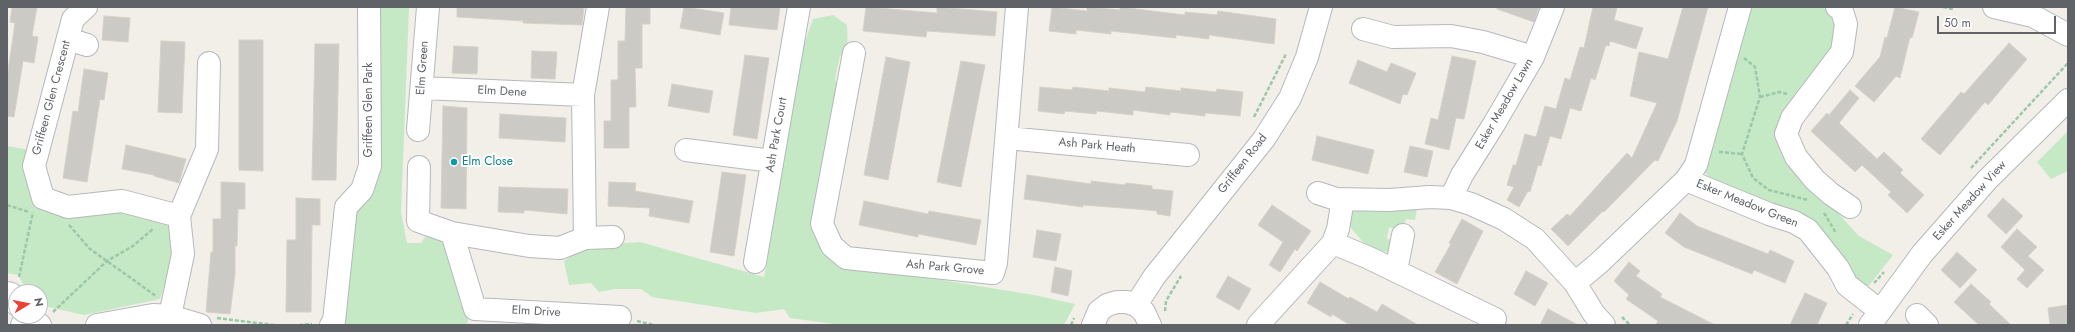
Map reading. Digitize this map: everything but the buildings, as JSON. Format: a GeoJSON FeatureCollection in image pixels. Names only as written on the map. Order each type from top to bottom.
{"type":"FeatureCollection","features":[{"type":"Feature","properties":{"kind":"street","name":"Griffeen Glen Crescent"},"geometry":{"type":"LineString","coordinates":[[38,205],[34,166],[77,42],[73,19],[86,7]]}},
{"type":"Feature","properties":{"kind":"street","name":"Griffeen Glen Park"},"geometry":{"type":"LineString","coordinates":[[331,325],[334,321],[346,207],[362,190],[370,166],[369,7]]}},
{"type":"Feature","properties":{"kind":"street","name":"Elm Green"},"geometry":{"type":"LineString","coordinates":[[418,130],[428,7]]}},
{"type":"Feature","properties":{"kind":"street"},"geometry":{"type":"LineString","coordinates":[[585,238],[583,96],[598,7]]}},
{"type":"Feature","properties":{"kind":"street","name":"Ash Park Court"},"geometry":{"type":"LineString","coordinates":[[755,262],[799,7]]}},
{"type":"Feature","properties":{"kind":"street","name":"Ash Park Grove"},"geometry":{"type":"LineString","coordinates":[[854,53],[822,224],[832,246],[846,258],[993,273],[996,263],[1017,7]]}},
{"type":"Feature","properties":{"kind":"street","name":"Griffeen Road"},"geometry":{"type":"LineString","coordinates":[[1136,305],[1154,277],[1264,139],[1290,98],[1307,56],[1321,7]]}},
{"type":"Feature","properties":{"kind":"street","name":"Esker Meadow Lawn"},"geometry":{"type":"LineString","coordinates":[[1451,198],[1462,175],[1533,57],[1553,7]]}},
{"type":"Feature","properties":{"kind":"street","name":"Esker Meadow Green"},"geometry":{"type":"LineString","coordinates":[[1740,7],[1696,165],[1686,180],[1769,214],[1794,222],[1808,230],[1838,268],[1847,285],[1875,318]]}},
{"type":"Feature","properties":{"kind":"street"},"geometry":{"type":"LineString","coordinates":[[1837,7],[1842,10],[1846,24],[1842,52],[1792,118],[1786,134],[1796,157],[1815,180],[1831,194],[1850,207]]}},
{"type":"Feature","properties":{"kind":"street"},"geometry":{"type":"LineString","coordinates":[[1994,7],[2033,16],[2068,35]]}},
{"type":"Feature","properties":{"kind":"street"},"geometry":{"type":"LineString","coordinates":[[1362,29],[1393,37],[1451,36],[1483,42],[1533,57]]}},
{"type":"Feature","properties":{"kind":"street"},"geometry":{"type":"LineString","coordinates":[[170,316],[183,254],[171,214],[207,150],[209,63]]}},
{"type":"Feature","properties":{"kind":"street","name":"Elm Dene"},"geometry":{"type":"LineString","coordinates":[[422,88],[583,96]]}},
{"type":"Feature","properties":{"kind":"street","name":"Esker Meadow View"},"geometry":{"type":"LineString","coordinates":[[1875,318],[1922,254],[1987,180],[2068,100]]}},
{"type":"Feature","properties":{"kind":"street","name":"Ash Park Heath"},"geometry":{"type":"LineString","coordinates":[[1007,138],[1188,155]]}},
{"type":"Feature","properties":{"kind":"street"},"geometry":{"type":"LineString","coordinates":[[686,150],[772,161]]}},
{"type":"Feature","properties":{"kind":"street"},"geometry":{"type":"LineString","coordinates":[[419,168],[418,221],[452,233],[529,246],[560,248],[585,238],[613,237]]}},
{"type":"Feature","properties":{"kind":"street"},"geometry":{"type":"LineString","coordinates":[[1575,283],[1599,263],[1686,180]]}},
{"type":"Feature","properties":{"kind":"street"},"geometry":{"type":"LineString","coordinates":[[1318,193],[1327,197],[1343,199],[1451,198],[1471,204],[1504,219],[1535,239],[1575,283],[1594,314],[1611,320]]}},
{"type":"Feature","properties":{"kind":"street"},"geometry":{"type":"LineString","coordinates":[[1258,325],[1333,243],[1338,229],[1343,199]]}},
{"type":"Feature","properties":{"kind":"street"},"geometry":{"type":"LineString","coordinates":[[38,205],[68,207],[122,200],[171,214]]}},
{"type":"Feature","properties":{"kind":"street"},"geometry":{"type":"LineString","coordinates":[[452,233],[473,317]]}},
{"type":"Feature","properties":{"kind":"street"},"geometry":{"type":"LineString","coordinates":[[1396,271],[1403,235]]}},
{"type":"Feature","properties":{"kind":"street"},"geometry":{"type":"LineString","coordinates":[[1333,243],[1396,271],[1494,319]]}},
{"type":"Feature","properties":{"kind":"street"},"geometry":{"type":"LineString","coordinates":[[1085,320],[1107,305],[1117,302],[1127,302],[1136,305],[1144,312],[1150,325]]}},
{"type":"Feature","properties":{"kind":"street"},"geometry":{"type":"LineString","coordinates":[[97,325],[153,315],[206,321]]}},
{"type":"Feature","properties":{"kind":"street","name":"Elm Drive"},"geometry":{"type":"LineString","coordinates":[[473,317],[620,317]]}},
{"type":"Feature","properties":{"kind":"path"},"geometry":{"type":"LineString","coordinates":[[1943,7],[1953,9]]}},
{"type":"Feature","properties":{"kind":"path"},"geometry":{"type":"LineString","coordinates":[[1250,123],[1288,50]]}},
{"type":"Feature","properties":{"kind":"path"},"geometry":{"type":"LineString","coordinates":[[1760,97],[1779,92],[1790,94]]}},
{"type":"Feature","properties":{"kind":"path"},"geometry":{"type":"LineString","coordinates":[[1715,152],[1742,154]]}},
{"type":"Feature","properties":{"kind":"path"},"geometry":{"type":"LineString","coordinates":[[7,205],[38,205],[17,284]]}},
{"type":"Feature","properties":{"kind":"path"},"geometry":{"type":"LineString","coordinates":[[68,207],[64,218],[90,249],[160,299],[170,316]]}},
{"type":"Feature","properties":{"kind":"path"},"geometry":{"type":"LineString","coordinates":[[48,309],[55,308],[107,261],[147,235],[159,221],[171,214]]}},
{"type":"Feature","properties":{"kind":"path"},"geometry":{"type":"LineString","coordinates":[[1071,325],[1085,320]]}},
{"type":"Feature","properties":{"kind":"path"},"geometry":{"type":"LineString","coordinates":[[1611,320],[1630,325]]}},
{"type":"Feature","properties":{"kind":"path"},"geometry":{"type":"LineString","coordinates":[[206,321],[274,325]]}},
{"type":"Feature","properties":{"kind":"green space"},"geometry":{"type":"Polygon","coordinates":[[[379,7],[409,7],[401,212],[407,243],[421,243],[427,234],[442,241],[450,259],[461,305],[466,305],[468,319],[467,325],[339,325],[353,214],[373,188],[379,7]]]}},
{"type":"Feature","properties":{"kind":"green space"},"geometry":{"type":"Polygon","coordinates":[[[1749,7],[1831,8],[1839,39],[1783,124],[1822,196],[1859,236],[1893,255],[1867,288],[1854,281],[1841,263],[1711,180],[1705,172],[1705,162],[1746,27],[1749,7]]]}},
{"type":"Feature","properties":{"kind":"green space"},"geometry":{"type":"Polygon","coordinates":[[[833,15],[847,25],[848,53],[840,56],[835,79],[839,89],[814,227],[842,264],[1034,295],[1075,304],[1064,325],[841,325],[790,318],[784,309],[756,313],[652,297],[641,289],[615,289],[599,292],[591,283],[569,285],[564,261],[587,246],[640,242],[764,277],[768,258],[765,250],[796,68],[813,19],[833,15]]]}},
{"type":"Feature","properties":{"kind":"green space"},"geometry":{"type":"Polygon","coordinates":[[[2068,131],[2068,171],[2051,179],[2037,162],[2068,131]]]}},
{"type":"Feature","properties":{"kind":"green space"},"geometry":{"type":"Polygon","coordinates":[[[7,146],[30,150],[40,205],[130,209],[171,226],[174,256],[160,299],[84,315],[48,307],[48,284],[23,284],[18,275],[7,273],[7,146]]]}},
{"type":"Feature","properties":{"kind":"green space"},"geometry":{"type":"Polygon","coordinates":[[[1363,207],[1417,209],[1415,220],[1406,219],[1403,227],[1397,229],[1389,227],[1387,239],[1393,240],[1393,247],[1388,252],[1377,250],[1363,242],[1351,228],[1349,217],[1353,212],[1363,207]]]}},
{"type":"Feature","properties":{"kind":"place","name":"Elm Close"},"geometry":{"type":"Point","coordinates":[454,162]}}]}
